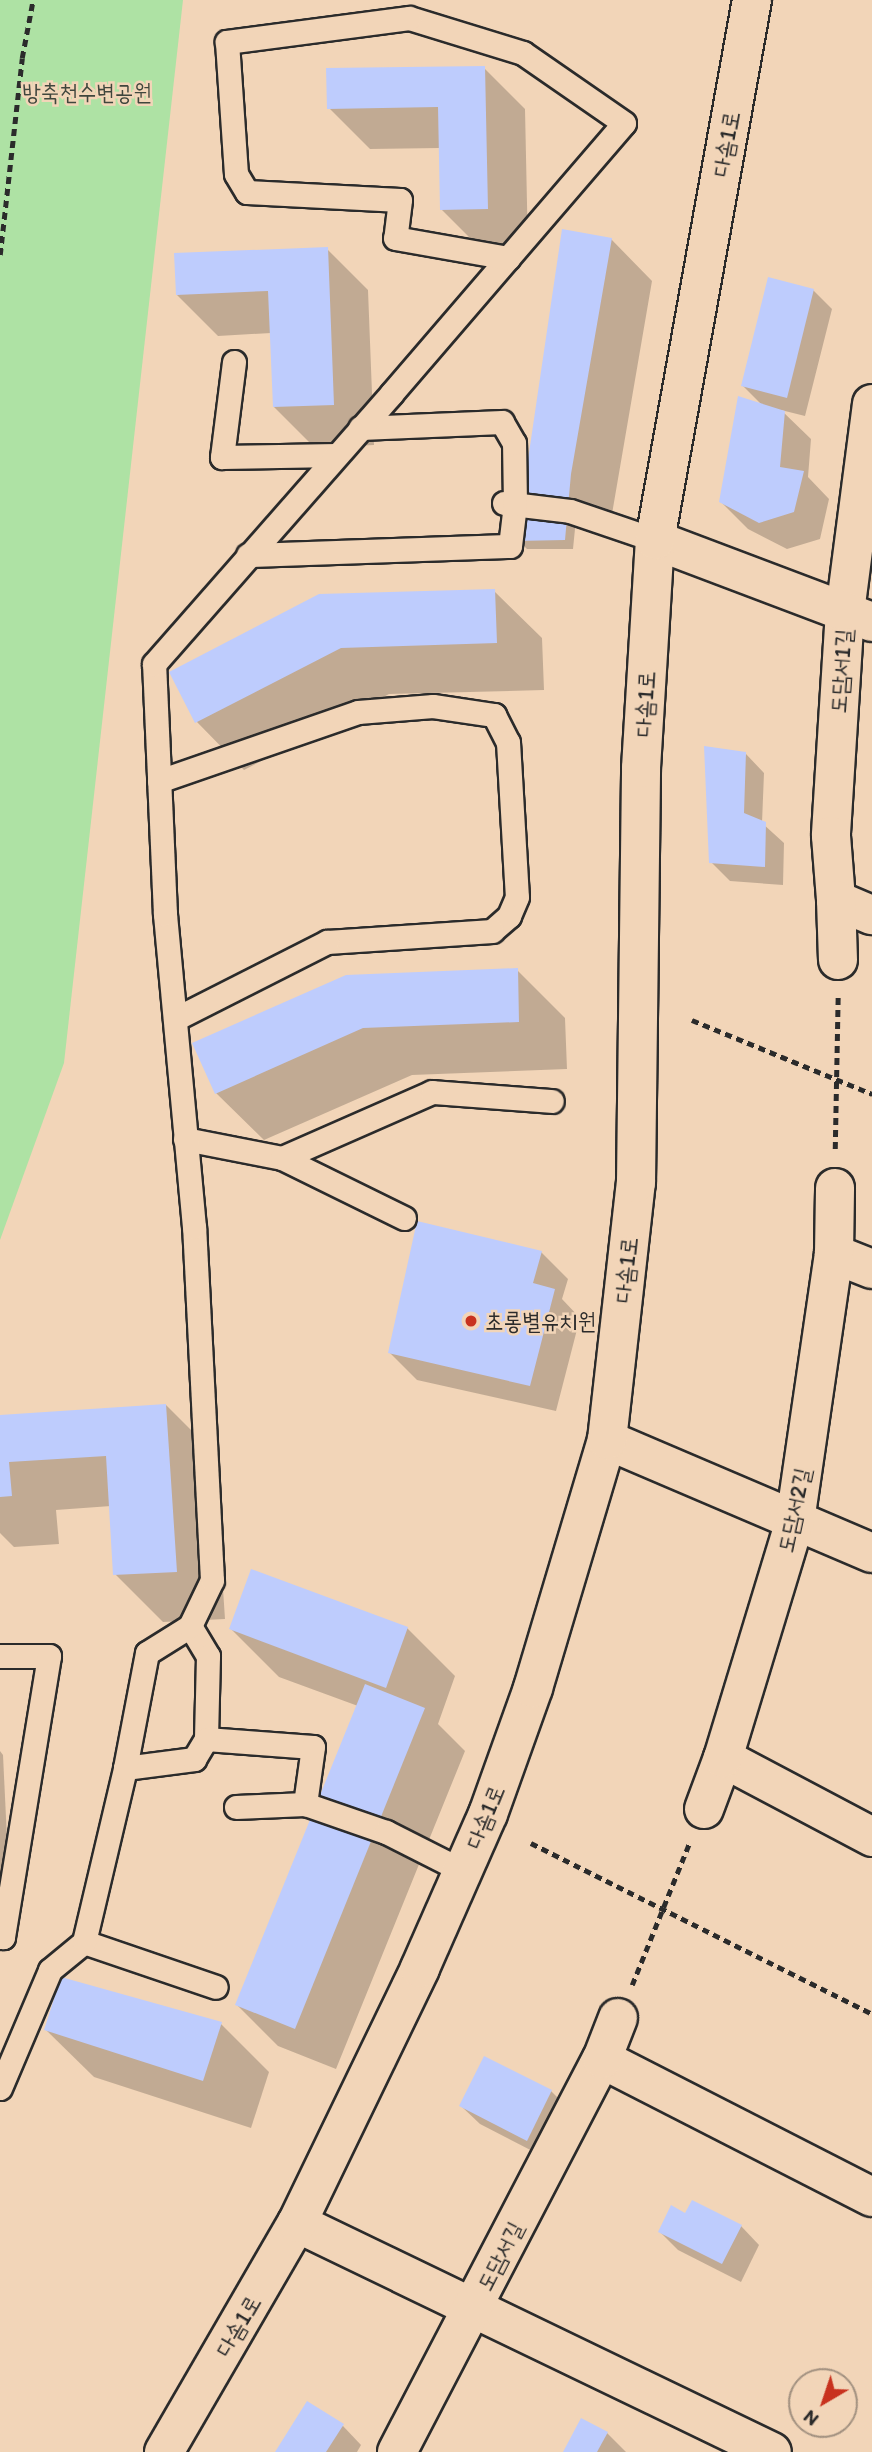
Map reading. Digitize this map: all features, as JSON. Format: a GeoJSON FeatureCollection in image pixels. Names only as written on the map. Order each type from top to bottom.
{"type":"FeatureCollection","features":[{"type":"Feature","properties":{"kind":"street","name":"다솜1로"},"geometry":{"type":"LineString","coordinates":[[164,2452],[297,2223],[488,1814],[533,1688],[607,1440],[636,1183],[642,768],[655,540],[752,0]]}},
{"type":"Feature","properties":{"kind":"street","name":"도담서1길"},"geometry":{"type":"LineString","coordinates":[[838,960],[831,836],[858,617],[872,404]]}},
{"type":"Feature","properties":{"kind":"street"},"geometry":{"type":"LineString","coordinates":[[655,540],[858,617]]}},
{"type":"Feature","properties":{"kind":"street"},"geometry":{"type":"LineString","coordinates":[[835,900],[872,915]]}},
{"type":"Feature","properties":{"kind":"street","name":"도담서2길"},"geometry":{"type":"LineString","coordinates":[[704,1810],[723,1758],[795,1521],[834,1255],[835,1188]]}},
{"type":"Feature","properties":{"kind":"street"},"geometry":{"type":"LineString","coordinates":[[834,1255],[872,1269]]}},
{"type":"Feature","properties":{"kind":"street"},"geometry":{"type":"LineString","coordinates":[[607,1440],[872,1553]]}},
{"type":"Feature","properties":{"kind":"street"},"geometry":{"type":"LineString","coordinates":[[723,1758],[872,1838]]}},
{"type":"Feature","properties":{"kind":"street","name":"도담서길"},"geometry":{"type":"LineString","coordinates":[[397,2452],[602,2059],[618,2018]]}},
{"type":"Feature","properties":{"kind":"street"},"geometry":{"type":"LineString","coordinates":[[602,2059],[872,2197]]}},
{"type":"Feature","properties":{"kind":"street"},"geometry":{"type":"LineString","coordinates":[[297,2223],[772,2452]]}},
{"type":"Feature","properties":{"kind":"lane"},"geometry":{"type":"LineString","coordinates":[[0,2088],[50,1970],[84,1942],[125,1768],[147,1653],[190,1626],[212,1580],[194,1227],[165,914],[154,664],[337,455],[508,258],[624,123],[523,53],[409,18],[227,42],[236,174],[247,192],[400,200],[395,238],[508,258]]}},
{"type":"Feature","properties":{"kind":"lane"},"geometry":{"type":"LineString","coordinates":[[234,362],[222,457],[337,455]]}},
{"type":"Feature","properties":{"kind":"lane"},"geometry":{"type":"LineString","coordinates":[[248,555],[510,546],[514,443],[502,422],[360,428]]}},
{"type":"Feature","properties":{"kind":"lane"},"geometry":{"type":"LineString","coordinates":[[510,503],[570,512],[655,540]]}},
{"type":"Feature","properties":{"kind":"lane"},"geometry":{"type":"LineString","coordinates":[[159,781],[358,712],[433,706],[494,715],[509,742],[517,897],[509,916],[492,931],[327,942],[175,1019]]}},
{"type":"Feature","properties":{"kind":"lane"},"geometry":{"type":"LineString","coordinates":[[282,1158],[432,1092],[552,1101]]}},
{"type":"Feature","properties":{"kind":"lane"},"geometry":{"type":"LineString","coordinates":[[186,1139],[282,1158],[404,1218]]}},
{"type":"Feature","properties":{"kind":"lane"},"geometry":{"type":"LineString","coordinates":[[125,1768],[194,1759],[206,1739],[208,1656],[190,1626]]}},
{"type":"Feature","properties":{"kind":"lane"},"geometry":{"type":"LineString","coordinates":[[0,1656],[49,1656],[3,1937],[0,1937]]}},
{"type":"Feature","properties":{"kind":"lane"},"geometry":{"type":"LineString","coordinates":[[206,1739],[313,1747],[305,1804]]}},
{"type":"Feature","properties":{"kind":"lane"},"geometry":{"type":"LineString","coordinates":[[236,1807],[305,1804],[386,1832],[463,1871]]}},
{"type":"Feature","properties":{"kind":"lane"},"geometry":{"type":"LineString","coordinates":[[84,1942],[216,1986]]}},
{"type":"Feature","properties":{"kind":"path"},"geometry":{"type":"LineString","coordinates":[[0,255],[22,58],[33,0]]}},
{"type":"Feature","properties":{"kind":"path"},"geometry":{"type":"LineString","coordinates":[[835,1188],[838,960]]}},
{"type":"Feature","properties":{"kind":"path"},"geometry":{"type":"LineString","coordinates":[[692,1020],[872,1094]]}},
{"type":"Feature","properties":{"kind":"path"},"geometry":{"type":"LineString","coordinates":[[618,2018],[704,1810]]}},
{"type":"Feature","properties":{"kind":"path"},"geometry":{"type":"LineString","coordinates":[[531,1843],[872,2014]]}},
{"type":"Feature","properties":{"kind":"green space","name":"방축천수변공원"},"geometry":{"type":"Polygon","coordinates":[[[0,0],[183,0],[64,1063],[0,1240],[0,0]]]}},
{"type":"Feature","properties":{"kind":"building"},"geometry":{"type":"Polygon","coordinates":[[[485,66],[488,209],[440,210],[438,107],[327,109],[326,68],[485,66]]]}},
{"type":"Feature","properties":{"kind":"building"},"geometry":{"type":"Polygon","coordinates":[[[562,229],[612,238],[571,474],[565,540],[516,541],[562,229]]]}},
{"type":"Feature","properties":{"kind":"building"},"geometry":{"type":"Polygon","coordinates":[[[328,247],[334,405],[273,407],[268,291],[176,295],[174,253],[328,247]]]}},
{"type":"Feature","properties":{"kind":"building"},"geometry":{"type":"Polygon","coordinates":[[[768,277],[814,289],[787,398],[741,386],[768,277]]]}},
{"type":"Feature","properties":{"kind":"building"},"geometry":{"type":"Polygon","coordinates":[[[738,396],[785,411],[780,467],[804,471],[794,512],[759,523],[719,502],[738,396]]]}},
{"type":"Feature","properties":{"kind":"building"},"geometry":{"type":"Polygon","coordinates":[[[495,589],[497,643],[341,648],[195,723],[169,672],[319,594],[495,589]]]}},
{"type":"Feature","properties":{"kind":"building"},"geometry":{"type":"Polygon","coordinates":[[[704,746],[746,752],[744,813],[766,822],[765,867],[709,863],[704,746]]]}},
{"type":"Feature","properties":{"kind":"building"},"geometry":{"type":"Polygon","coordinates":[[[518,968],[519,1022],[363,1028],[215,1094],[192,1043],[346,975],[518,968]]]}},
{"type":"Feature","properties":{"kind":"building","name":"초롱별유치원"},"geometry":{"type":"Polygon","coordinates":[[[417,1221],[542,1251],[533,1283],[555,1289],[530,1386],[388,1353],[417,1221]]]}},
{"type":"Feature","properties":{"kind":"building"},"geometry":{"type":"Polygon","coordinates":[[[166,1404],[177,1572],[113,1575],[106,1456],[9,1462],[12,1496],[0,1497],[0,1415],[166,1404]]]}},
{"type":"Feature","properties":{"kind":"building"},"geometry":{"type":"Polygon","coordinates":[[[251,1569],[408,1627],[386,1688],[229,1629],[251,1569]]]}},
{"type":"Feature","properties":{"kind":"building"},"geometry":{"type":"Polygon","coordinates":[[[365,1684],[425,1708],[295,2029],[235,2005],[365,1684]]]}},
{"type":"Feature","properties":{"kind":"building"},"geometry":{"type":"Polygon","coordinates":[[[61,1977],[222,2022],[203,2081],[44,2030],[61,1977]]]}},
{"type":"Feature","properties":{"kind":"building"},"geometry":{"type":"Polygon","coordinates":[[[484,2056],[552,2090],[527,2141],[459,2106],[484,2056]]]}},
{"type":"Feature","properties":{"kind":"building"},"geometry":{"type":"Polygon","coordinates":[[[692,2200],[742,2225],[722,2264],[658,2232],[671,2205],[685,2213],[692,2200]]]}},
{"type":"Feature","properties":{"kind":"building"},"geometry":{"type":"Polygon","coordinates":[[[307,2401],[344,2424],[326,2452],[275,2452],[307,2401]]]}},
{"type":"Feature","properties":{"kind":"building"},"geometry":{"type":"Polygon","coordinates":[[[581,2418],[608,2432],[597,2452],[563,2452],[581,2418]]]}},
{"type":"Feature","properties":{"kind":"place","name":"초롱별유치원"},"geometry":{"type":"Point","coordinates":[471,1321]}}]}
